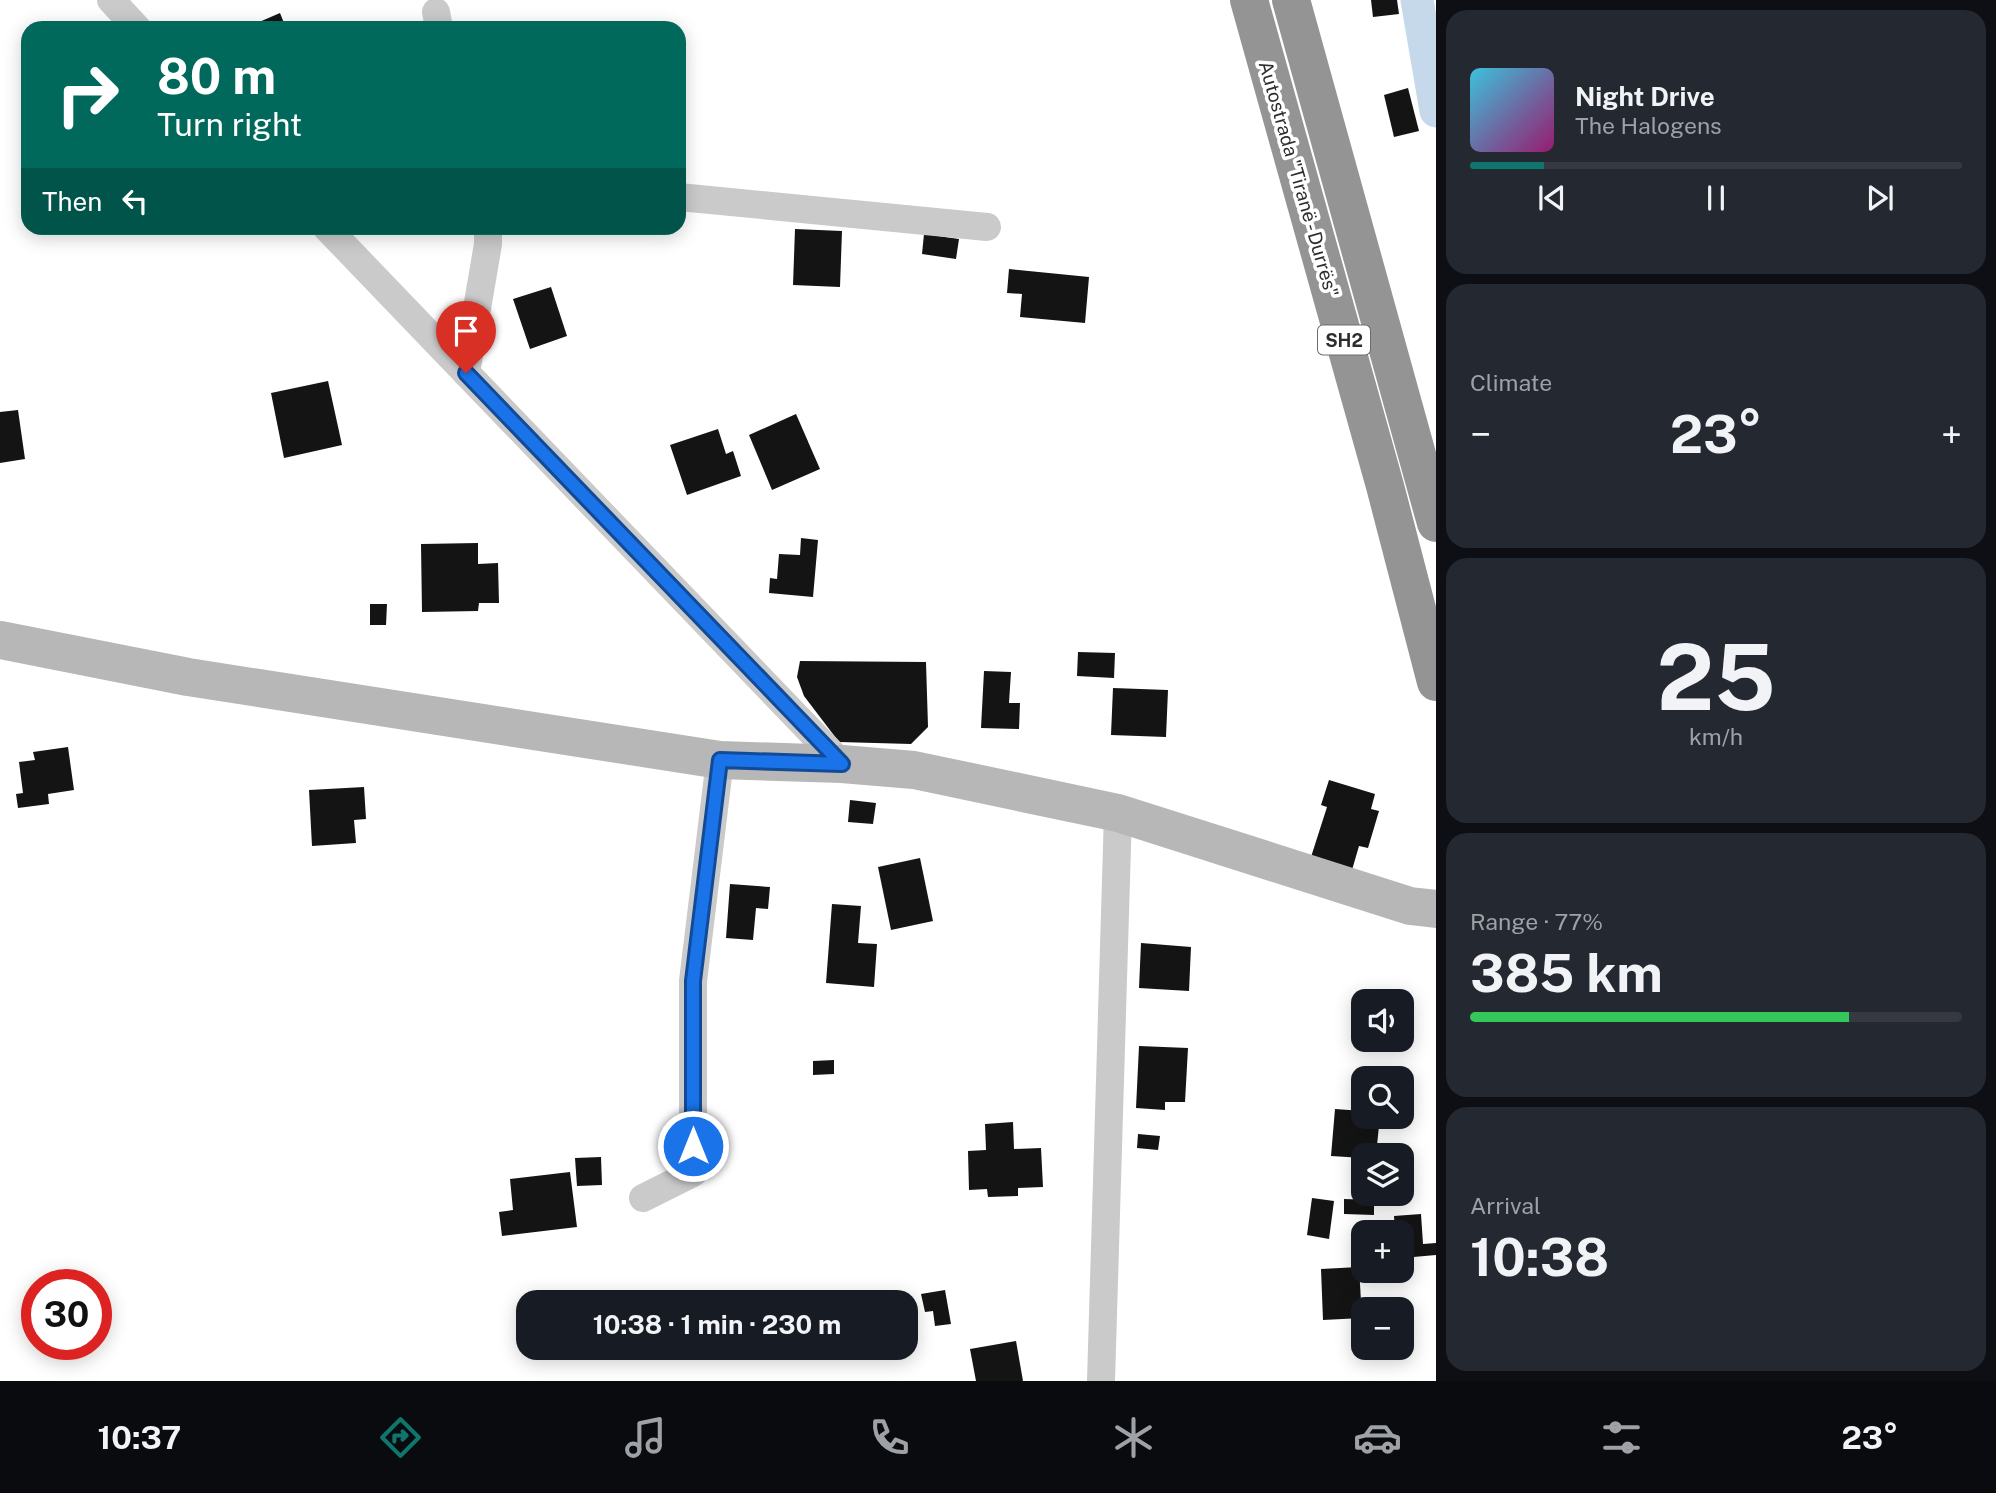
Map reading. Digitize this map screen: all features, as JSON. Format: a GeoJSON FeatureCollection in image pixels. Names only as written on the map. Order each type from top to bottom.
{"type":"FeatureCollection","features":[{"type":"Feature","properties":{"kind":"highway","name":"Autostrada \"Tiranë - Durrës\""},"geometry":{"type":"LineString","coordinates":[[1249,0],[1385,486],[1436,682]]}},
{"type":"Feature","properties":{"kind":"highway","name":"Autostrada \"Tiranë - Durrës\""},"geometry":{"type":"LineString","coordinates":[[1291,0],[1436,523]]}},
{"type":"Feature","properties":{"kind":"street"},"geometry":{"type":"LineString","coordinates":[[111,0],[130,21]]}},
{"type":"Feature","properties":{"kind":"street"},"geometry":{"type":"LineString","coordinates":[[686,198],[987,227]]}},
{"type":"Feature","properties":{"kind":"street"},"geometry":{"type":"LineString","coordinates":[[334,235],[842,764]]}},
{"type":"Feature","properties":{"kind":"street"},"geometry":{"type":"LineString","coordinates":[[466,373],[488,235]]}},
{"type":"Feature","properties":{"kind":"street"},"geometry":{"type":"LineString","coordinates":[[0,640],[201,680],[720,760],[842,764],[914,770],[1118,813],[1410,906],[1436,909]]}},
{"type":"Feature","properties":{"kind":"street"},"geometry":{"type":"LineString","coordinates":[[643,1198],[693,1173],[693,981],[720,760]]}},
{"type":"Feature","properties":{"kind":"street"},"geometry":{"type":"LineString","coordinates":[[1101,1381],[1118,813]]}},
{"type":"Feature","properties":{"kind":"building"},"geometry":{"type":"Polygon","coordinates":[[[1371,0],[1397,0],[1399,14],[1373,17],[1371,0]]]}},
{"type":"Feature","properties":{"kind":"building"},"geometry":{"type":"Polygon","coordinates":[[[280,13],[283,21],[261,21],[280,13]]]}},
{"type":"Feature","properties":{"kind":"building"},"geometry":{"type":"Polygon","coordinates":[[[1408,88],[1419,131],[1394,137],[1384,95],[1408,88]]]}},
{"type":"Feature","properties":{"kind":"building"},"geometry":{"type":"Polygon","coordinates":[[[795,229],[842,231],[840,287],[793,285],[795,229]]]}},
{"type":"Feature","properties":{"kind":"building"},"geometry":{"type":"Polygon","coordinates":[[[924,234],[959,239],[956,259],[922,254],[924,234]]]}},
{"type":"Feature","properties":{"kind":"building"},"geometry":{"type":"Polygon","coordinates":[[[1009,269],[1089,277],[1085,323],[1020,317],[1022,294],[1007,293],[1009,269]]]}},
{"type":"Feature","properties":{"kind":"building"},"geometry":{"type":"Polygon","coordinates":[[[551,287],[567,336],[530,349],[513,299],[551,287]]]}},
{"type":"Feature","properties":{"kind":"building"},"geometry":{"type":"Polygon","coordinates":[[[328,381],[342,445],[284,458],[271,393],[328,381]]]}},
{"type":"Feature","properties":{"kind":"building"},"geometry":{"type":"Polygon","coordinates":[[[18,410],[25,459],[0,463],[0,412],[18,410]]]}},
{"type":"Feature","properties":{"kind":"building"},"geometry":{"type":"Polygon","coordinates":[[[796,414],[820,469],[772,490],[749,435],[796,414]]]}},
{"type":"Feature","properties":{"kind":"building"},"geometry":{"type":"Polygon","coordinates":[[[718,429],[726,454],[733,451],[741,476],[687,495],[670,445],[718,429]]]}},
{"type":"Feature","properties":{"kind":"building"},"geometry":{"type":"Polygon","coordinates":[[[801,538],[818,540],[813,597],[769,593],[770,578],[777,579],[779,554],[800,555],[801,538]]]}},
{"type":"Feature","properties":{"kind":"building"},"geometry":{"type":"Polygon","coordinates":[[[478,543],[478,564],[498,563],[499,603],[479,603],[478,611],[422,612],[421,544],[478,543]]]}},
{"type":"Feature","properties":{"kind":"building"},"geometry":{"type":"Polygon","coordinates":[[[370,604],[387,604],[386,625],[370,625],[370,604]]]}},
{"type":"Feature","properties":{"kind":"building"},"geometry":{"type":"Polygon","coordinates":[[[1078,652],[1115,653],[1114,678],[1077,676],[1078,652]]]}},
{"type":"Feature","properties":{"kind":"building"},"geometry":{"type":"Polygon","coordinates":[[[800,661],[926,662],[928,727],[911,744],[839,742],[804,696],[797,677],[800,661]]]}},
{"type":"Feature","properties":{"kind":"building"},"geometry":{"type":"Polygon","coordinates":[[[984,671],[1011,672],[1009,703],[1020,703],[1019,729],[981,728],[984,671]]]}},
{"type":"Feature","properties":{"kind":"building"},"geometry":{"type":"Polygon","coordinates":[[[1113,688],[1168,690],[1166,737],[1111,735],[1113,688]]]}},
{"type":"Feature","properties":{"kind":"building"},"geometry":{"type":"Polygon","coordinates":[[[68,747],[74,790],[48,794],[49,804],[18,808],[16,794],[23,793],[19,762],[35,760],[33,752],[68,747]]]}},
{"type":"Feature","properties":{"kind":"building"},"geometry":{"type":"Polygon","coordinates":[[[1329,780],[1375,794],[1371,809],[1379,811],[1368,848],[1359,846],[1352,870],[1311,857],[1327,807],[1321,805],[1329,780]]]}},
{"type":"Feature","properties":{"kind":"building"},"geometry":{"type":"Polygon","coordinates":[[[364,787],[366,819],[354,820],[356,843],[312,846],[309,790],[364,787]]]}},
{"type":"Feature","properties":{"kind":"building"},"geometry":{"type":"Polygon","coordinates":[[[850,800],[876,803],[873,824],[848,822],[850,800]]]}},
{"type":"Feature","properties":{"kind":"building"},"geometry":{"type":"Polygon","coordinates":[[[920,858],[933,921],[891,930],[878,867],[920,858]]]}},
{"type":"Feature","properties":{"kind":"building"},"geometry":{"type":"Polygon","coordinates":[[[730,884],[770,887],[768,909],[756,908],[753,940],[726,938],[730,884]]]}},
{"type":"Feature","properties":{"kind":"building"},"geometry":{"type":"Polygon","coordinates":[[[832,904],[861,906],[858,943],[877,944],[874,987],[826,983],[832,904]]]}},
{"type":"Feature","properties":{"kind":"building"},"geometry":{"type":"Polygon","coordinates":[[[1141,943],[1191,947],[1189,991],[1139,988],[1141,943]]]}},
{"type":"Feature","properties":{"kind":"building"},"geometry":{"type":"Polygon","coordinates":[[[1139,1046],[1188,1048],[1185,1102],[1165,1102],[1165,1110],[1136,1108],[1139,1046]]]}},
{"type":"Feature","properties":{"kind":"building"},"geometry":{"type":"Polygon","coordinates":[[[834,1060],[834,1074],[813,1075],[813,1061],[834,1060]]]}},
{"type":"Feature","properties":{"kind":"building"},"geometry":{"type":"Polygon","coordinates":[[[1335,1109],[1351,1110],[1351,1129],[1379,1129],[1377,1143],[1351,1143],[1351,1157],[1331,1156],[1335,1109]]]}},
{"type":"Feature","properties":{"kind":"building"},"geometry":{"type":"Polygon","coordinates":[[[1013,1122],[1014,1149],[1041,1148],[1043,1187],[1018,1188],[1018,1196],[988,1197],[987,1189],[969,1190],[968,1151],[986,1150],[985,1124],[1013,1122]]]}},
{"type":"Feature","properties":{"kind":"building"},"geometry":{"type":"Polygon","coordinates":[[[1138,1134],[1160,1136],[1158,1150],[1137,1148],[1138,1134]]]}},
{"type":"Feature","properties":{"kind":"building"},"geometry":{"type":"Polygon","coordinates":[[[601,1157],[602,1185],[577,1186],[575,1158],[601,1157]]]}},
{"type":"Feature","properties":{"kind":"building"},"geometry":{"type":"Polygon","coordinates":[[[570,1172],[577,1227],[502,1236],[499,1212],[513,1210],[510,1179],[570,1172]]]}},
{"type":"Feature","properties":{"kind":"building"},"geometry":{"type":"Polygon","coordinates":[[[1312,1198],[1334,1201],[1329,1239],[1307,1235],[1312,1198]]]}},
{"type":"Feature","properties":{"kind":"building"},"geometry":{"type":"Polygon","coordinates":[[[1344,1199],[1351,1199],[1351,1206],[1374,1206],[1374,1215],[1344,1214],[1344,1199]]]}},
{"type":"Feature","properties":{"kind":"building"},"geometry":{"type":"Polygon","coordinates":[[[1421,1214],[1423,1244],[1436,1243],[1436,1255],[1414,1257],[1414,1220],[1394,1220],[1394,1216],[1421,1214]]]}},
{"type":"Feature","properties":{"kind":"building"},"geometry":{"type":"Polygon","coordinates":[[[1351,1267],[1351,1283],[1360,1283],[1361,1297],[1351,1297],[1351,1319],[1323,1320],[1321,1269],[1351,1267]]]}},
{"type":"Feature","properties":{"kind":"building"},"geometry":{"type":"Polygon","coordinates":[[[945,1290],[951,1324],[935,1326],[933,1311],[925,1312],[921,1294],[945,1290]]]}},
{"type":"Feature","properties":{"kind":"building"},"geometry":{"type":"Polygon","coordinates":[[[1016,1341],[1023,1381],[976,1381],[970,1349],[1016,1341]]]}},
{"type":"Feature","properties":{"kind":"waterway"},"geometry":{"type":"LineString","coordinates":[[1417,0],[1436,111]]}},
{"type":"Feature","properties":{"kind":"route"},"geometry":{"type":"LineString","coordinates":[[466,373],[842,764],[720,760],[693,981],[693,1146]]}}]}
